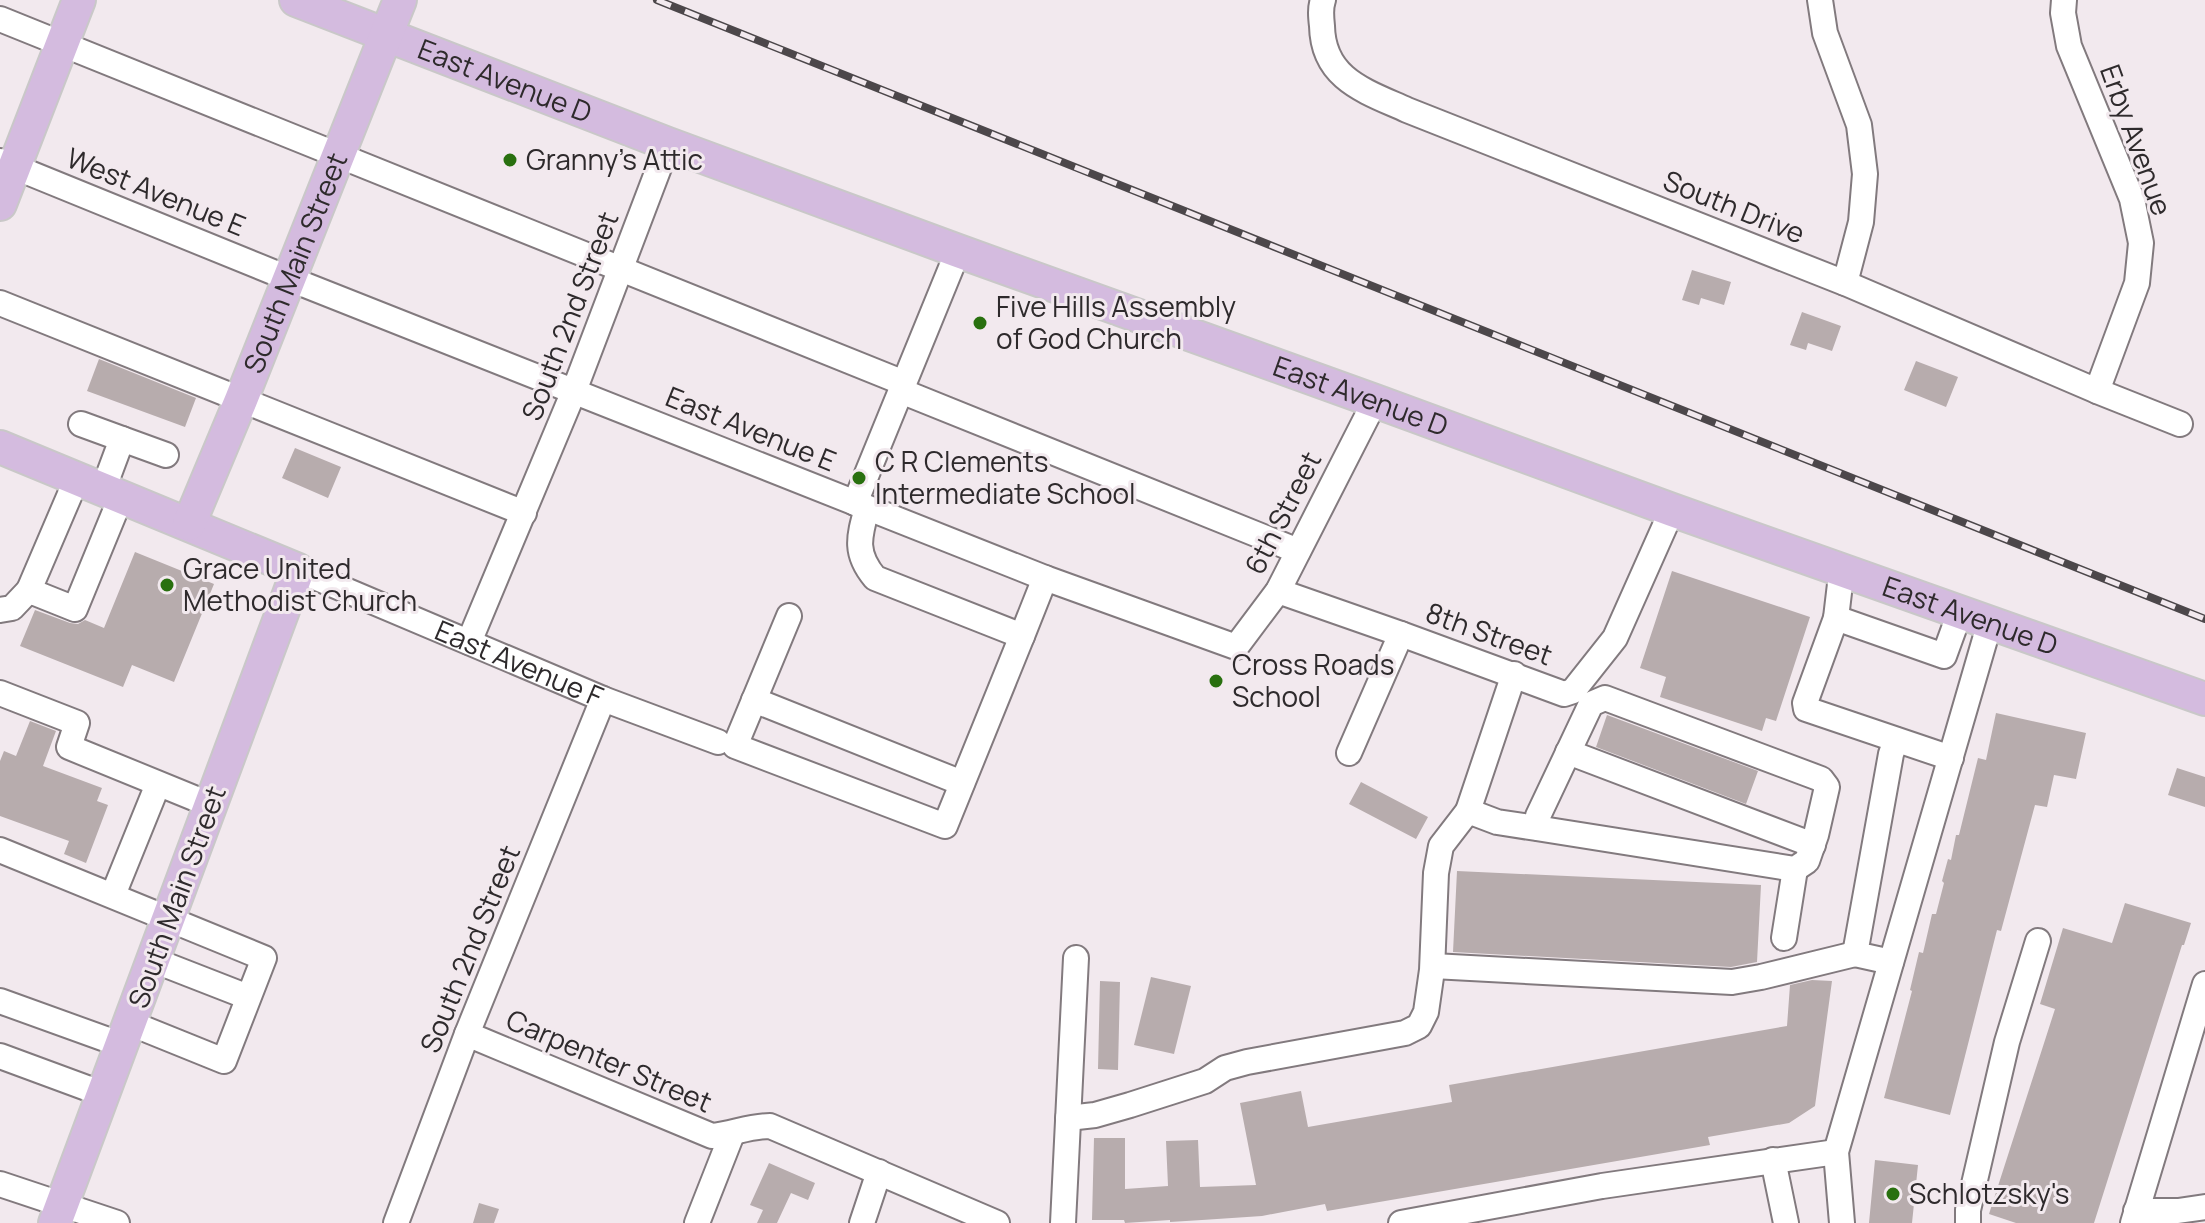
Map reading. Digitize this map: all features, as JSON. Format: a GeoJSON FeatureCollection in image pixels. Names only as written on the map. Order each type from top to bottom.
{"type":"FeatureCollection","features":[{"type":"Feature","properties":{"kind":"main road"},"geometry":{"type":"LineString","coordinates":[[0,204],[7,164],[79,0]]}},
{"type":"Feature","properties":{"kind":"main road","name":"East Avenue D"},"geometry":{"type":"LineString","coordinates":[[296,0],[668,144],[958,251],[1844,572],[2205,699]]}},
{"type":"Feature","properties":{"kind":"main road","name":"South Main Street"},"geometry":{"type":"LineString","coordinates":[[189,524],[400,0]]}},
{"type":"Feature","properties":{"kind":"main road","name":"East Avenue F"},"geometry":{"type":"LineString","coordinates":[[0,447],[298,570]]}},
{"type":"Feature","properties":{"kind":"main road","name":"South Main Street"},"geometry":{"type":"LineString","coordinates":[[59,1214],[298,570]]}},
{"type":"Feature","properties":{"kind":"street","name":"South Drive"},"geometry":{"type":"LineString","coordinates":[[1323,0],[1322,39],[1328,58],[1351,85],[1845,283],[2180,424]]}},
{"type":"Feature","properties":{"kind":"street"},"geometry":{"type":"LineString","coordinates":[[1820,0],[1825,33],[1859,125],[1865,174],[1861,222],[1845,283]]}},
{"type":"Feature","properties":{"kind":"street","name":"Erby Avenue"},"geometry":{"type":"LineString","coordinates":[[2064,0],[2069,46],[2132,199],[2141,243],[2137,283],[2097,391]]}},
{"type":"Feature","properties":{"kind":"street"},"geometry":{"type":"LineString","coordinates":[[0,19],[621,269],[1298,551]]}},
{"type":"Feature","properties":{"kind":"street","name":"South 2nd Street"},"geometry":{"type":"LineString","coordinates":[[469,642],[574,391],[668,144]]}},
{"type":"Feature","properties":{"kind":"street","name":"West Avenue E"},"geometry":{"type":"LineString","coordinates":[[7,164],[290,279]]}},
{"type":"Feature","properties":{"kind":"street"},"geometry":{"type":"LineString","coordinates":[[958,251],[902,387],[861,505],[859,545],[867,568],[875,578],[1022,636]]}},
{"type":"Feature","properties":{"kind":"street","name":"East Avenue E"},"geometry":{"type":"LineString","coordinates":[[290,279],[1045,578],[1236,647]]}},
{"type":"Feature","properties":{"kind":"street"},"geometry":{"type":"LineString","coordinates":[[0,303],[524,513]]}},
{"type":"Feature","properties":{"kind":"street","name":"6th Street"},"geometry":{"type":"LineString","coordinates":[[1236,647],[1278,591],[1375,401]]}},
{"type":"Feature","properties":{"kind":"street"},"geometry":{"type":"LineString","coordinates":[[81,424],[166,455]]}},
{"type":"Feature","properties":{"kind":"street"},"geometry":{"type":"LineString","coordinates":[[0,610],[12,608],[29,590],[100,488],[122,439]]}},
{"type":"Feature","properties":{"kind":"street"},"geometry":{"type":"LineString","coordinates":[[29,590],[75,609],[100,488]]}},
{"type":"Feature","properties":{"kind":"street","name":"8th Street"},"geometry":{"type":"LineString","coordinates":[[1278,591],[1564,694],[1573,691],[1615,638],[1672,510]]}},
{"type":"Feature","properties":{"kind":"street","name":"East Avenue F"},"geometry":{"type":"LineString","coordinates":[[298,570],[603,699],[718,742]]}},
{"type":"Feature","properties":{"kind":"street"},"geometry":{"type":"LineString","coordinates":[[1844,572],[1836,618],[1805,703],[1806,709],[1951,758]]}},
{"type":"Feature","properties":{"kind":"street"},"geometry":{"type":"LineString","coordinates":[[789,616],[735,746],[945,826],[1045,578]]}},
{"type":"Feature","properties":{"kind":"street"},"geometry":{"type":"LineString","coordinates":[[1836,618],[1944,656],[1975,617]]}},
{"type":"Feature","properties":{"kind":"street"},"geometry":{"type":"LineString","coordinates":[[1842,1223],[1836,1152],[1951,758],[1975,617]]}},
{"type":"Feature","properties":{"kind":"street"},"geometry":{"type":"LineString","coordinates":[[1349,753],[1401,634]]}},
{"type":"Feature","properties":{"kind":"street"},"geometry":{"type":"LineString","coordinates":[[1068,1118],[1095,1115],[1130,1105],[1205,1081],[1225,1068],[1247,1062],[1405,1033],[1419,1026],[1426,1012],[1433,966],[1436,873],[1441,846],[1468,811],[1514,674]]}},
{"type":"Feature","properties":{"kind":"street"},"geometry":{"type":"LineString","coordinates":[[0,693],[77,723],[69,747],[211,805]]}},
{"type":"Feature","properties":{"kind":"street"},"geometry":{"type":"LineString","coordinates":[[1468,811],[1497,822],[1795,869],[1807,861],[1827,787],[1821,779],[1605,698],[1591,704],[1538,816],[1536,828]]}},
{"type":"Feature","properties":{"kind":"street","name":"South 2nd Street"},"geometry":{"type":"LineString","coordinates":[[396,1223],[467,1034],[603,699]]}},
{"type":"Feature","properties":{"kind":"street"},"geometry":{"type":"LineString","coordinates":[[754,700],[962,783]]}},
{"type":"Feature","properties":{"kind":"street"},"geometry":{"type":"LineString","coordinates":[[1855,954],[1896,740]]}},
{"type":"Feature","properties":{"kind":"street"},"geometry":{"type":"LineString","coordinates":[[1568,752],[1813,845]]}},
{"type":"Feature","properties":{"kind":"street"},"geometry":{"type":"LineString","coordinates":[[113,895],[158,784]]}},
{"type":"Feature","properties":{"kind":"street"},"geometry":{"type":"LineString","coordinates":[[0,850],[264,958],[224,1061],[0,1001]]}},
{"type":"Feature","properties":{"kind":"street"},"geometry":{"type":"LineString","coordinates":[[1784,938],[1795,869]]}},
{"type":"Feature","properties":{"kind":"street"},"geometry":{"type":"LineString","coordinates":[[1968,1223],[1968,1210],[1994,1093],[2038,941]]}},
{"type":"Feature","properties":{"kind":"street"},"geometry":{"type":"LineString","coordinates":[[1433,966],[1732,982],[1855,954],[1891,962]]}},
{"type":"Feature","properties":{"kind":"street"},"geometry":{"type":"LineString","coordinates":[[1063,1223],[1076,958]]}},
{"type":"Feature","properties":{"kind":"street"},"geometry":{"type":"LineString","coordinates":[[153,960],[248,997]]}},
{"type":"Feature","properties":{"kind":"street"},"geometry":{"type":"LineString","coordinates":[[2205,984],[2134,1217],[2205,1207]]}},
{"type":"Feature","properties":{"kind":"street","name":"Carpenter Street"},"geometry":{"type":"LineString","coordinates":[[467,1034],[712,1136],[770,1126],[997,1223]]}},
{"type":"Feature","properties":{"kind":"street"},"geometry":{"type":"LineString","coordinates":[[0,1056],[103,1094]]}},
{"type":"Feature","properties":{"kind":"street"},"geometry":{"type":"LineString","coordinates":[[697,1223],[732,1134]]}},
{"type":"Feature","properties":{"kind":"street"},"geometry":{"type":"LineString","coordinates":[[1406,1223],[1454,1219],[1602,1186],[1836,1152]]}},
{"type":"Feature","properties":{"kind":"street"},"geometry":{"type":"LineString","coordinates":[[1773,1160],[1786,1223]]}},
{"type":"Feature","properties":{"kind":"street"},"geometry":{"type":"LineString","coordinates":[[862,1223],[879,1172]]}},
{"type":"Feature","properties":{"kind":"street"},"geometry":{"type":"LineString","coordinates":[[0,1184],[59,1214],[117,1223]]}},
{"type":"Feature","properties":{"kind":"building"},"geometry":{"type":"Polygon","coordinates":[[[1692,270],[1731,282],[1724,305],[1701,298],[1699,305],[1682,300],[1692,270]]]}},
{"type":"Feature","properties":{"kind":"building"},"geometry":{"type":"Polygon","coordinates":[[[1802,312],[1841,326],[1832,351],[1808,343],[1806,350],[1790,345],[1802,312]]]}},
{"type":"Feature","properties":{"kind":"building"},"geometry":{"type":"Polygon","coordinates":[[[99,359],[196,398],[185,427],[87,391],[99,359]]]}},
{"type":"Feature","properties":{"kind":"building"},"geometry":{"type":"Polygon","coordinates":[[[1916,361],[1958,377],[1946,407],[1904,390],[1916,361]]]}},
{"type":"Feature","properties":{"kind":"building"},"geometry":{"type":"Polygon","coordinates":[[[295,448],[341,467],[328,498],[282,478],[295,448]]]}},
{"type":"Feature","properties":{"kind":"building"},"geometry":{"type":"Polygon","coordinates":[[[135,552],[214,584],[174,682],[132,665],[123,687],[20,646],[35,610],[70,623],[78,624],[85,620],[104,628],[135,552]]]}},
{"type":"Feature","properties":{"kind":"building"},"geometry":{"type":"Polygon","coordinates":[[[1672,571],[1810,617],[1776,721],[1766,718],[1762,731],[1660,697],[1666,677],[1640,668],[1672,571]]]}},
{"type":"Feature","properties":{"kind":"building"},"geometry":{"type":"Polygon","coordinates":[[[1996,713],[2086,733],[2076,779],[2054,775],[2047,807],[2035,805],[2001,931],[1997,930],[1950,1115],[1884,1098],[1919,952],[1923,953],[1932,914],[1936,914],[1942,881],[1948,859],[1951,860],[1956,835],[1959,835],[1978,758],[1986,760],[1996,713]]]}},
{"type":"Feature","properties":{"kind":"building"},"geometry":{"type":"Polygon","coordinates":[[[1607,715],[1758,771],[1746,804],[1596,747],[1607,715]]]}},
{"type":"Feature","properties":{"kind":"building"},"geometry":{"type":"Polygon","coordinates":[[[30,721],[56,731],[43,766],[102,788],[97,801],[108,805],[86,863],[64,854],[69,841],[0,816],[0,761],[4,751],[16,756],[30,721]]]}},
{"type":"Feature","properties":{"kind":"building"},"geometry":{"type":"Polygon","coordinates":[[[2177,768],[2205,777],[2205,807],[2168,795],[2177,768]]]}},
{"type":"Feature","properties":{"kind":"building"},"geometry":{"type":"Polygon","coordinates":[[[1361,782],[1428,817],[1416,839],[1349,804],[1361,782]]]}},
{"type":"Feature","properties":{"kind":"building"},"geometry":{"type":"Polygon","coordinates":[[[1457,871],[1761,885],[1757,962],[1731,967],[1453,952],[1457,871]]]}},
{"type":"Feature","properties":{"kind":"building"},"geometry":{"type":"Polygon","coordinates":[[[2125,903],[2191,923],[2094,1223],[2016,1223],[1989,1214],[2055,1009],[2040,1004],[2063,928],[2112,943],[2125,903]]]}},
{"type":"Feature","properties":{"kind":"building"},"geometry":{"type":"Polygon","coordinates":[[[1151,977],[1191,986],[1174,1054],[1134,1045],[1151,977]]]}},
{"type":"Feature","properties":{"kind":"building"},"geometry":{"type":"Polygon","coordinates":[[[1812,980],[1832,981],[1815,1106],[1789,1123],[1708,1137],[1710,1145],[1327,1211],[1325,1204],[1262,1216],[1170,1222],[1092,1220],[1094,1138],[1125,1138],[1125,1189],[1168,1186],[1166,1141],[1198,1140],[1200,1187],[1256,1185],[1240,1103],[1301,1091],[1308,1127],[1452,1102],[1449,1085],[1787,1026],[1790,985],[1812,980]]]}},
{"type":"Feature","properties":{"kind":"building"},"geometry":{"type":"Polygon","coordinates":[[[1100,981],[1120,982],[1118,1070],[1098,1069],[1100,981]]]}},
{"type":"Feature","properties":{"kind":"building","name":"Schlotzsky's"},"geometry":{"type":"Polygon","coordinates":[[[1875,1160],[1918,1165],[1912,1223],[1869,1223],[1875,1160]]]}},
{"type":"Feature","properties":{"kind":"building"},"geometry":{"type":"Polygon","coordinates":[[[769,1163],[815,1183],[808,1200],[791,1193],[777,1223],[757,1223],[763,1210],[750,1205],[769,1163]]]}},
{"type":"Feature","properties":{"kind":"building"},"geometry":{"type":"Polygon","coordinates":[[[479,1203],[499,1209],[494,1223],[473,1223],[479,1203]]]}},
{"type":"Feature","properties":{"kind":"railway"},"geometry":{"type":"LineString","coordinates":[[657,0],[2205,619]]}},
{"type":"Feature","properties":{"kind":"place","name":"Granny’s Attic"},"geometry":{"type":"Point","coordinates":[510,160]}},
{"type":"Feature","properties":{"kind":"place","name":"Five Hills Assembly of God Church"},"geometry":{"type":"Point","coordinates":[980,323]}},
{"type":"Feature","properties":{"kind":"place","name":"C R Clements Intermediate School"},"geometry":{"type":"Point","coordinates":[859,478]}},
{"type":"Feature","properties":{"kind":"place","name":"Grace United Methodist Church"},"geometry":{"type":"Point","coordinates":[167,585]}},
{"type":"Feature","properties":{"kind":"place","name":"Cross Roads School"},"geometry":{"type":"Point","coordinates":[1216,681]}},
{"type":"Feature","properties":{"kind":"place","name":"Schlotzsky's"},"geometry":{"type":"Point","coordinates":[1893,1194]}}]}
